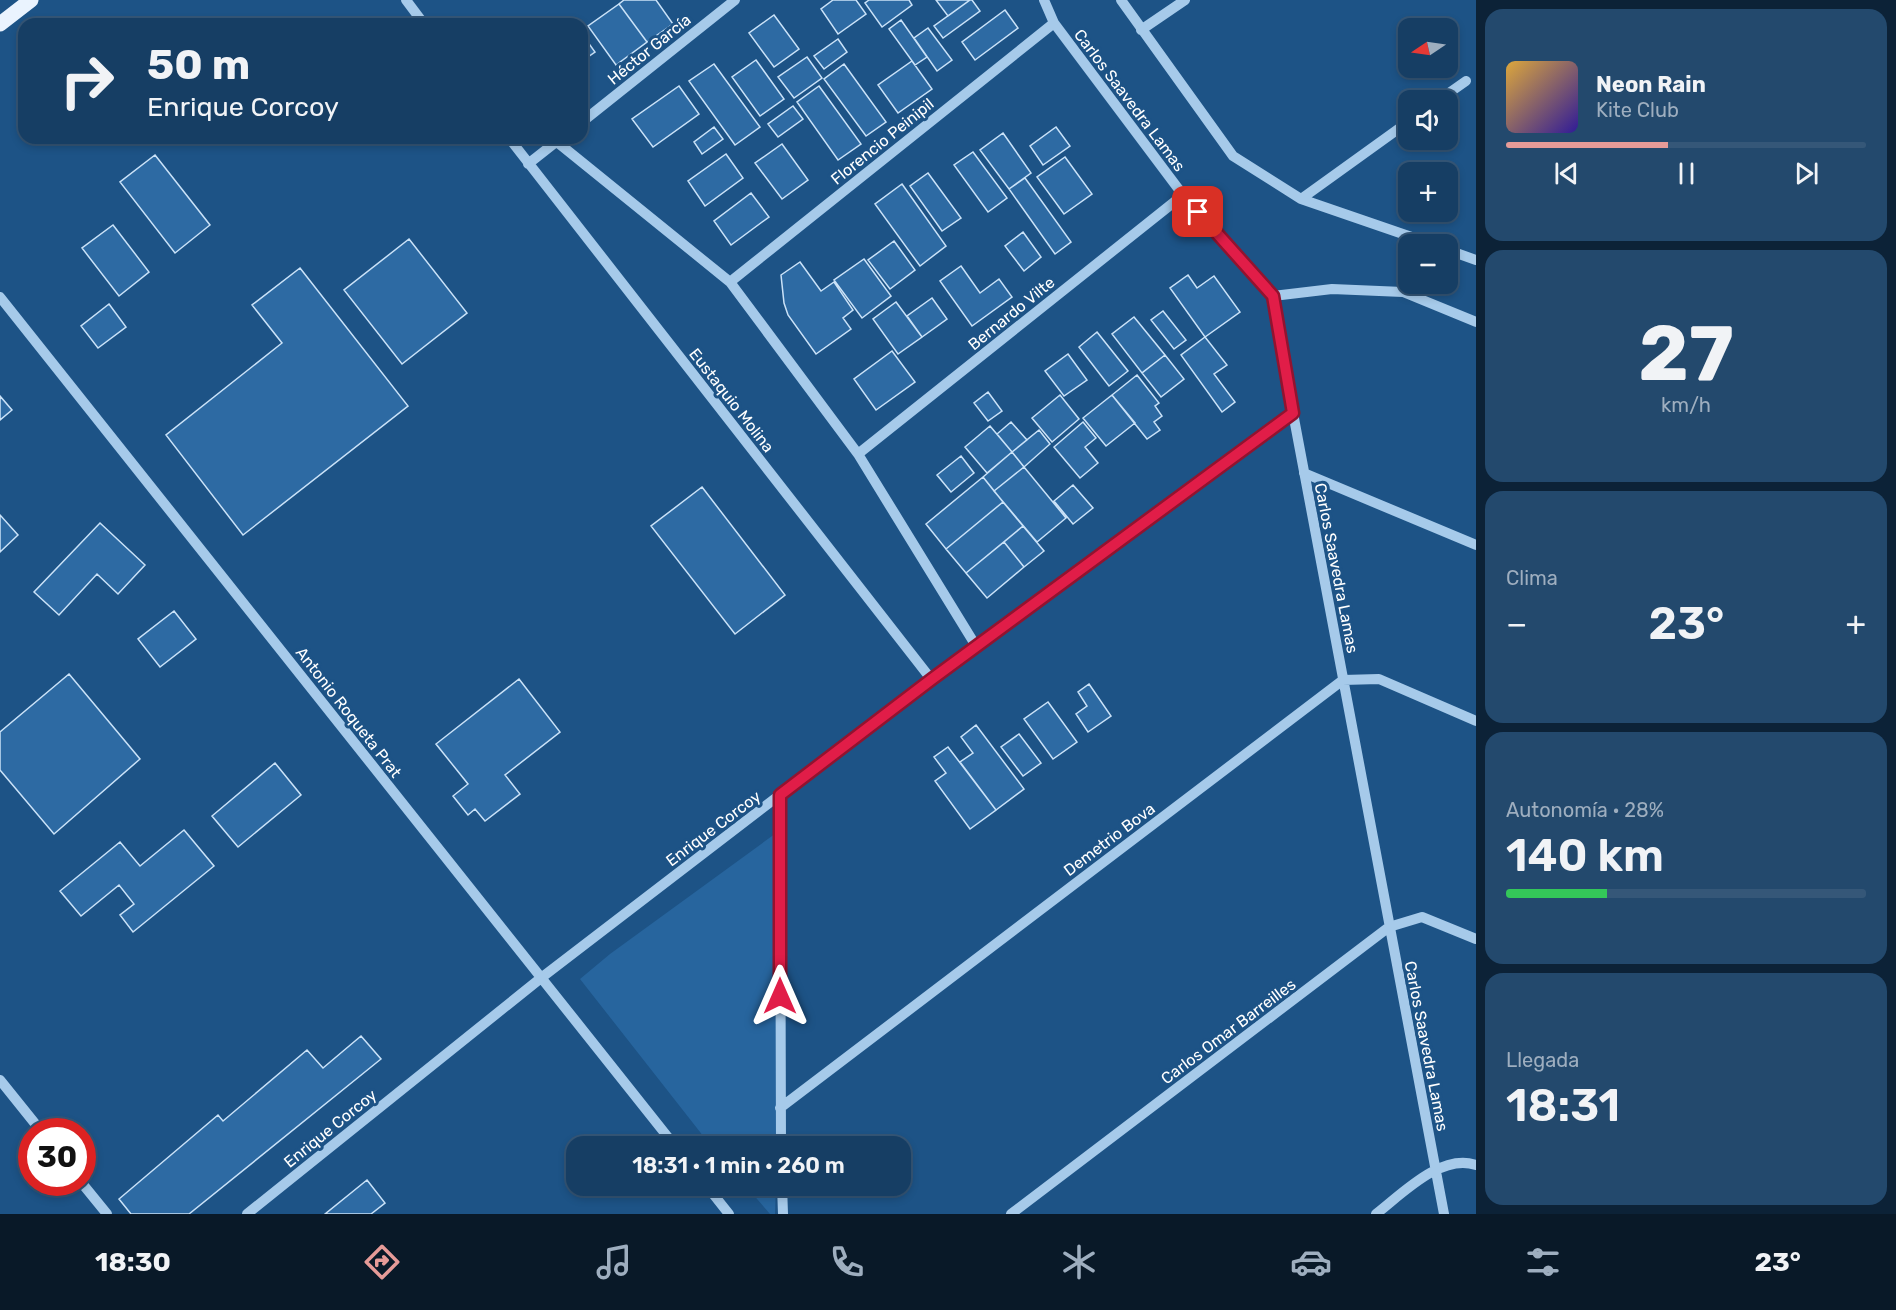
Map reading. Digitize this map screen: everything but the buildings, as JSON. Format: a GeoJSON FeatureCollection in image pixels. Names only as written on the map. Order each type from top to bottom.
{"type":"FeatureCollection","features":[{"type":"Feature","properties":{"kind":"main road"},"geometry":{"type":"LineString","coordinates":[[0,24],[31,0]]}},
{"type":"Feature","properties":{"kind":"street"},"geometry":{"type":"LineString","coordinates":[[406,0],[420,18]]}},
{"type":"Feature","properties":{"kind":"street","name":"Héctor García"},"geometry":{"type":"LineString","coordinates":[[588,117],[735,0]]}},
{"type":"Feature","properties":{"kind":"street","name":"Carlos Saavedra Lamas"},"geometry":{"type":"LineString","coordinates":[[1044,0],[1054,23],[1183,195],[1273,296],[1304,473],[1444,1214]]}},
{"type":"Feature","properties":{"kind":"street"},"geometry":{"type":"LineString","coordinates":[[1121,0],[1233,156],[1301,198],[1404,234]]}},
{"type":"Feature","properties":{"kind":"street"},"geometry":{"type":"LineString","coordinates":[[1141,30],[1185,0]]}},
{"type":"Feature","properties":{"kind":"street","name":"Florencio Peinipil"},"geometry":{"type":"LineString","coordinates":[[730,282],[1054,23]]}},
{"type":"Feature","properties":{"kind":"street"},"geometry":{"type":"LineString","coordinates":[[1453,90],[1466,81]]}},
{"type":"Feature","properties":{"kind":"street"},"geometry":{"type":"LineString","coordinates":[[1301,198],[1398,130]]}},
{"type":"Feature","properties":{"kind":"street","name":"Eustaquio Molina"},"geometry":{"type":"LineString","coordinates":[[513,144],[932,679]]}},
{"type":"Feature","properties":{"kind":"street"},"geometry":{"type":"LineString","coordinates":[[528,164],[554,144]]}},
{"type":"Feature","properties":{"kind":"street"},"geometry":{"type":"LineString","coordinates":[[564,144],[730,282],[858,454],[976,646]]}},
{"type":"Feature","properties":{"kind":"street","name":"Bernardo Vilte"},"geometry":{"type":"LineString","coordinates":[[858,454],[1183,195]]}},
{"type":"Feature","properties":{"kind":"street"},"geometry":{"type":"LineString","coordinates":[[1458,254],[1476,260]]}},
{"type":"Feature","properties":{"kind":"street"},"geometry":{"type":"LineString","coordinates":[[1273,296],[1332,290],[1403,292],[1476,322]]}},
{"type":"Feature","properties":{"kind":"street","name":"Antonio Roqueta Prat"},"geometry":{"type":"LineString","coordinates":[[0,297],[667,1136]]}},
{"type":"Feature","properties":{"kind":"street","name":"Enrique Corcoy"},"geometry":{"type":"LineString","coordinates":[[247,1214],[541,978],[932,679],[1293,413]]}},
{"type":"Feature","properties":{"kind":"street"},"geometry":{"type":"LineString","coordinates":[[1304,473],[1476,545]]}},
{"type":"Feature","properties":{"kind":"street"},"geometry":{"type":"LineString","coordinates":[[1343,680],[1379,679],[1476,721]]}},
{"type":"Feature","properties":{"kind":"street","name":"Demetrio Bova"},"geometry":{"type":"LineString","coordinates":[[780,1108],[1343,680]]}},
{"type":"Feature","properties":{"kind":"street"},"geometry":{"type":"LineString","coordinates":[[780,795],[781,1136]]}},
{"type":"Feature","properties":{"kind":"street","name":"Carlos Omar Barreilles"},"geometry":{"type":"LineString","coordinates":[[1011,1214],[1389,927],[1422,917],[1476,939]]}},
{"type":"Feature","properties":{"kind":"street"},"geometry":{"type":"LineString","coordinates":[[0,1080],[31,1118]]}},
{"type":"Feature","properties":{"kind":"street"},"geometry":{"type":"LineString","coordinates":[[1376,1214],[1435,1168],[1468,1162],[1476,1165]]}},
{"type":"Feature","properties":{"kind":"street"},"geometry":{"type":"LineString","coordinates":[[92,1196],[107,1214]]}},
{"type":"Feature","properties":{"kind":"street"},"geometry":{"type":"LineString","coordinates":[[715,1196],[729,1214]]}},
{"type":"Feature","properties":{"kind":"street"},"geometry":{"type":"LineString","coordinates":[[782,1196],[783,1214]]}},
{"type":"Feature","properties":{"kind":"shaded area"},"geometry":{"type":"Polygon","coordinates":[[[779,831],[776,1136],[703,1136],[580,979],[610,954],[779,831]]]}},
{"type":"Feature","properties":{"kind":"shaded area"},"geometry":{"type":"Polygon","coordinates":[[[754,1196],[776,1196],[775,1214],[770,1214],[754,1196]]]}},
{"type":"Feature","properties":{"kind":"route"},"geometry":{"type":"LineString","coordinates":[[780,996],[780,795],[932,679],[1293,413],[1273,296],[1198,212]]}}]}
